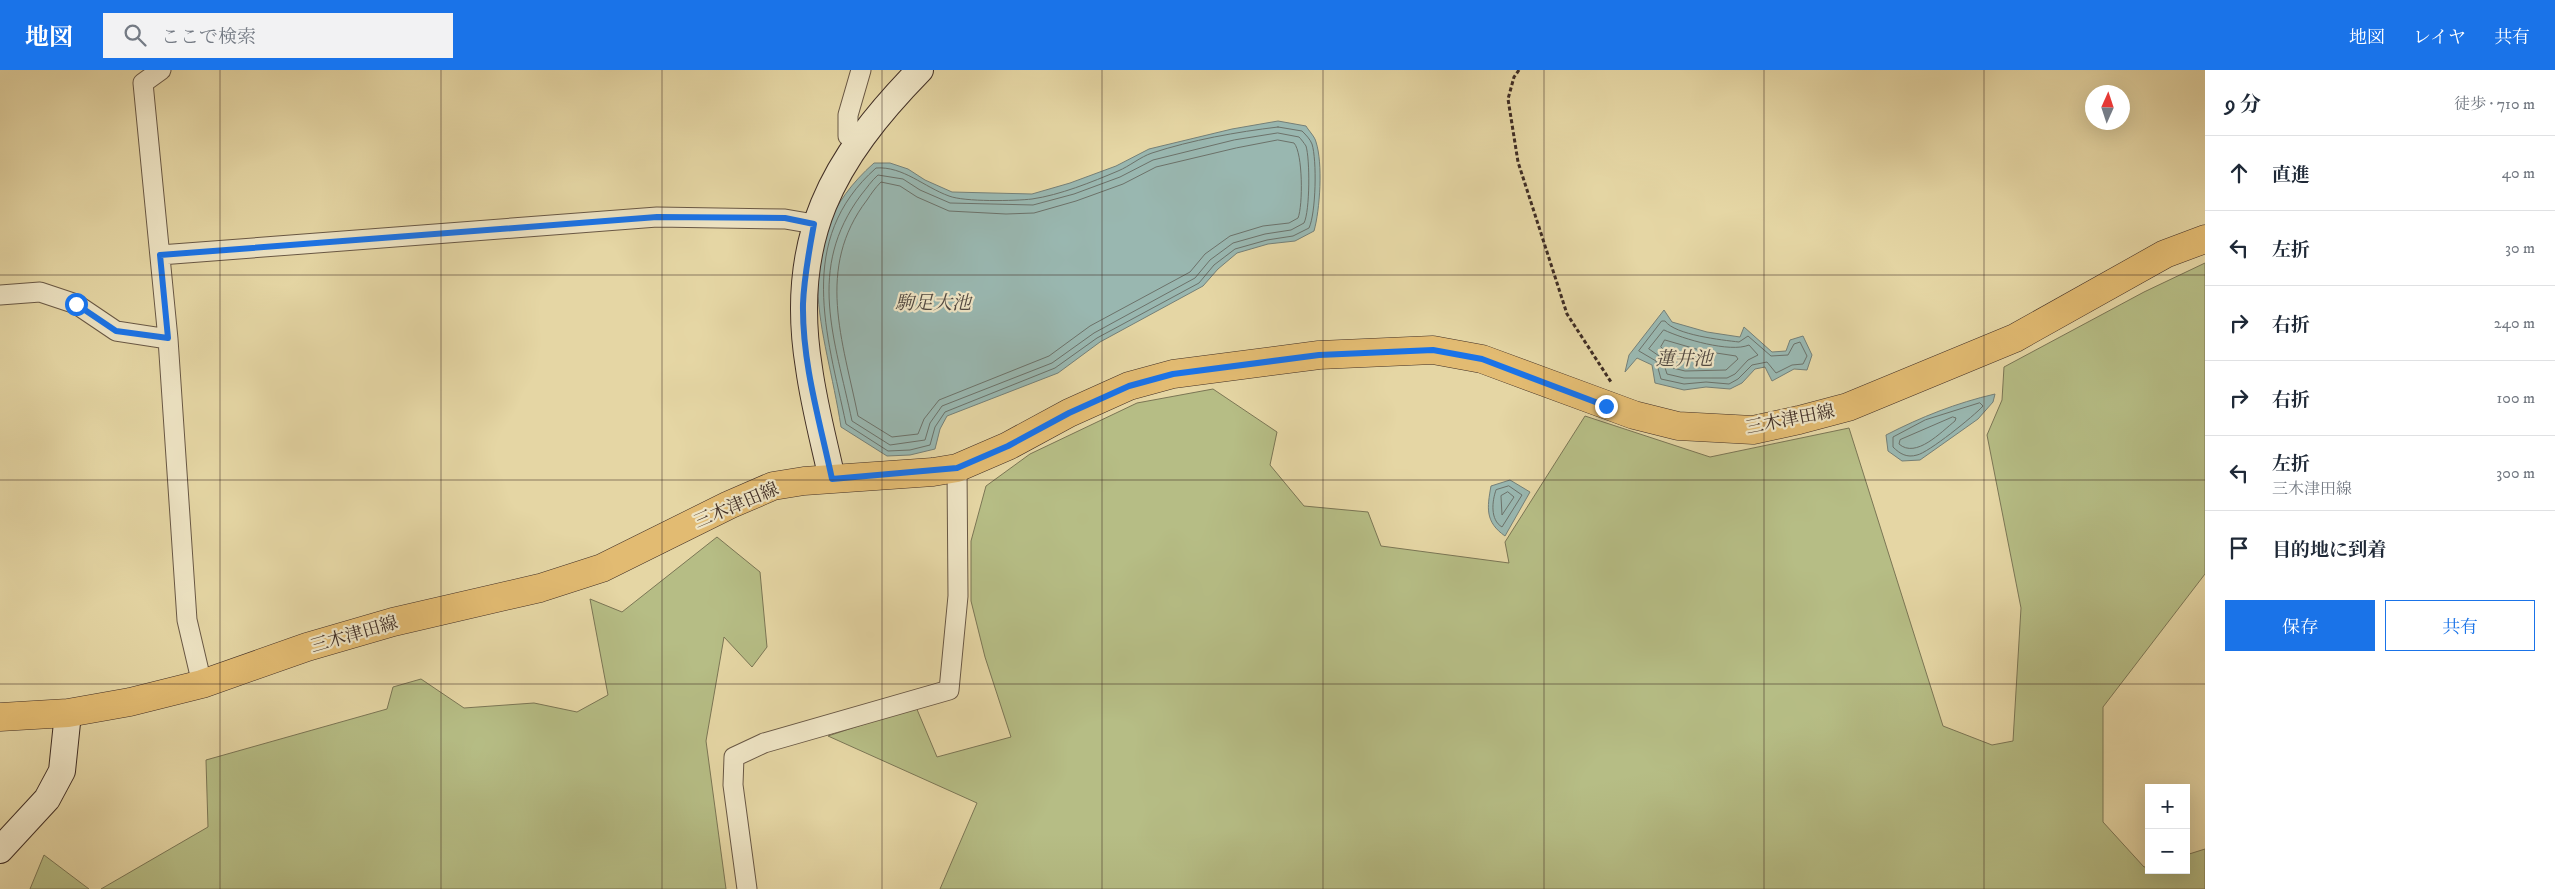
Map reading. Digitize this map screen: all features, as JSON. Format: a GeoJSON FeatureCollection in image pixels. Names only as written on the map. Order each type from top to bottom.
{"type":"FeatureCollection","features":[{"type":"Feature","properties":{"kind":"main road","name":"三木津田線"},"geometry":{"type":"LineString","coordinates":[[0,717],[68,713],[130,702],[202,684],[316,644],[393,622],[540,588],[602,568],[729,505],[773,486],[957,468],[1008,446],[1069,413],[1129,386],[1173,374],[1319,355],[1433,350],[1482,359],[1606,406],[1678,426],[1753,430],[1840,410],[2015,338],[2165,254],[2205,239]]}},
{"type":"Feature","properties":{"kind":"street"},"geometry":{"type":"LineString","coordinates":[[161,70],[143,83],[168,338],[187,620],[202,684]]}},
{"type":"Feature","properties":{"kind":"street"},"geometry":{"type":"LineString","coordinates":[[857,142],[848,136],[848,115],[861,70]]}},
{"type":"Feature","properties":{"kind":"street"},"geometry":{"type":"LineString","coordinates":[[832,479],[808,367],[803,306],[806,266],[814,224],[833,183],[857,142],[920,70]]}},
{"type":"Feature","properties":{"kind":"street"},"geometry":{"type":"LineString","coordinates":[[160,255],[657,217],[785,218],[814,224]]}},
{"type":"Feature","properties":{"kind":"street"},"geometry":{"type":"LineString","coordinates":[[0,295],[40,292],[76,304],[116,331],[168,338]]}},
{"type":"Feature","properties":{"kind":"street"},"geometry":{"type":"LineString","coordinates":[[746,889],[733,785],[734,757],[764,743],[949,690],[958,596],[957,468]]}},
{"type":"Feature","properties":{"kind":"street"},"geometry":{"type":"LineString","coordinates":[[0,850],[47,799],[62,771],[68,713]]}},
{"type":"Feature","properties":{"kind":"path"},"geometry":{"type":"LineString","coordinates":[[1519,70],[1514,77],[1508,99],[1518,162],[1567,314],[1612,381],[1606,406]]}},
{"type":"Feature","properties":{"kind":"green space"},"geometry":{"type":"Polygon","coordinates":[[[2205,263],[2205,574],[2103,707],[2103,822],[2145,867],[2145,874],[2190,874],[2190,854],[2205,849],[2205,889],[940,889],[977,803],[828,736],[916,707],[937,757],[1011,737],[985,657],[971,601],[971,541],[986,486],[1030,454],[1137,403],[1213,389],[1277,432],[1270,465],[1304,506],[1368,512],[1381,546],[1509,563],[1505,542],[1585,416],[1710,457],[1849,428],[1943,726],[1992,745],[2013,741],[2021,608],[1987,435],[2002,400],[2004,367],[2144,292],[2205,263]]]}},
{"type":"Feature","properties":{"kind":"green space"},"geometry":{"type":"Polygon","coordinates":[[[717,537],[760,572],[767,647],[752,667],[724,637],[706,741],[726,889],[101,889],[208,827],[206,760],[387,709],[393,687],[421,679],[464,708],[534,703],[577,712],[608,695],[590,599],[622,612],[717,537]]]}},
{"type":"Feature","properties":{"kind":"green space"},"geometry":{"type":"Polygon","coordinates":[[[44,855],[89,889],[30,889],[44,855]]]}},
{"type":"Feature","properties":{"kind":"water","name":"駒足大池"},"geometry":{"type":"Polygon","coordinates":[[[1278,121],[1306,126],[1315,140],[1318,151],[1320,186],[1314,231],[1295,241],[1268,244],[1237,253],[1218,269],[1203,286],[1100,342],[1058,373],[947,416],[940,429],[935,449],[910,455],[887,456],[841,427],[821,321],[818,288],[820,256],[828,224],[846,194],[874,163],[890,163],[908,169],[925,180],[952,192],[1032,194],[1070,183],[1116,166],[1149,149],[1232,129],[1278,121]]]}},
{"type":"Feature","properties":{"kind":"water","name":"蓮井池"},"geometry":{"type":"Polygon","coordinates":[[[1664,310],[1672,322],[1707,332],[1740,337],[1744,327],[1772,352],[1786,351],[1790,340],[1803,336],[1812,355],[1807,370],[1794,369],[1772,381],[1765,367],[1755,369],[1742,383],[1730,389],[1706,387],[1684,390],[1655,383],[1652,365],[1637,358],[1625,372],[1629,355],[1664,310]]]}},
{"type":"Feature","properties":{"kind":"water"},"geometry":{"type":"Polygon","coordinates":[[[1995,394],[1993,402],[1978,419],[1920,460],[1902,461],[1888,451],[1886,435],[1939,411],[1995,394]]]}},
{"type":"Feature","properties":{"kind":"water"},"geometry":{"type":"Polygon","coordinates":[[[1510,480],[1530,492],[1505,536],[1494,525],[1488,508],[1491,486],[1510,480]]]}},
{"type":"Feature","properties":{"kind":"route"},"geometry":{"type":"LineString","coordinates":[[76,304],[116,331],[168,338],[160,255],[657,217],[785,218],[814,224],[806,266],[803,306],[808,367],[832,479],[933,472],[957,468],[1008,446],[1069,413],[1129,386],[1173,374],[1319,355],[1368,351],[1433,350],[1482,359],[1606,406]]}}]}
